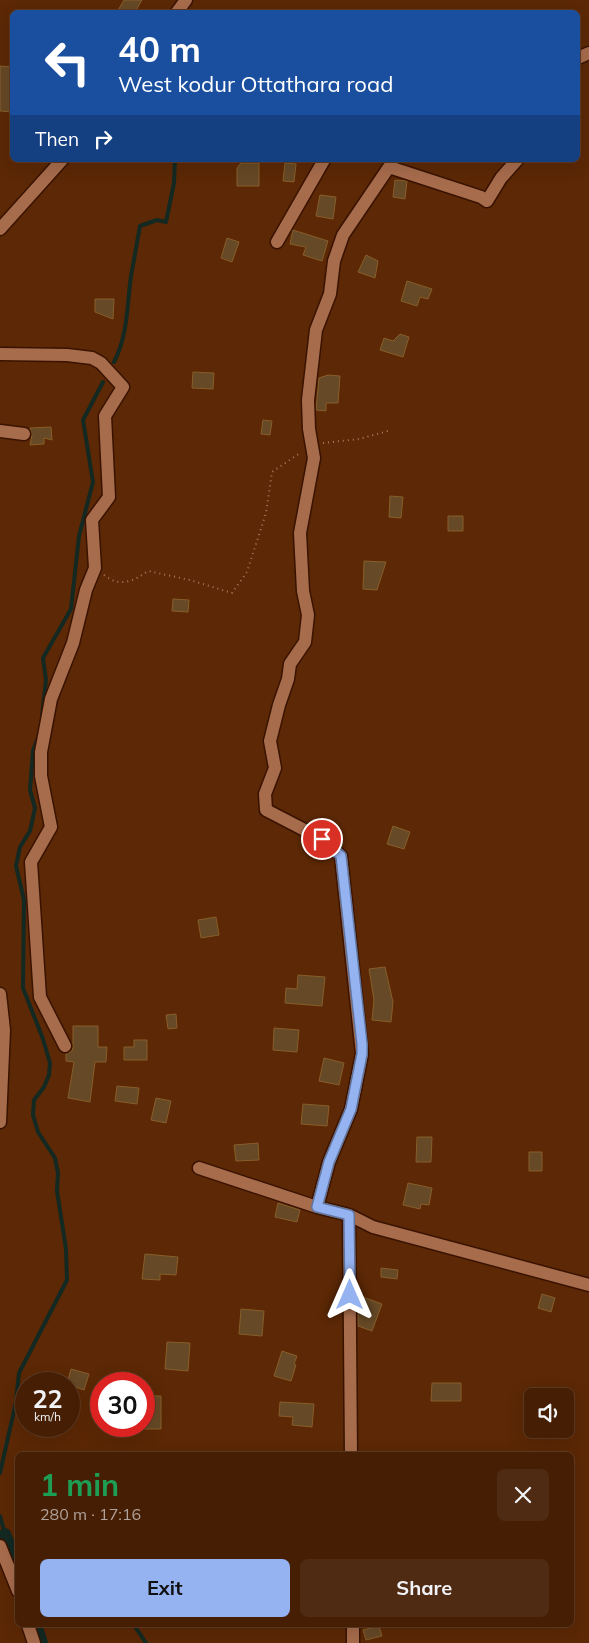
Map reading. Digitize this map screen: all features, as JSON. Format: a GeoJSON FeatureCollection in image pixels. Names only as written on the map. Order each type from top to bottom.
{"type":"FeatureCollection","features":[{"type":"Feature","properties":{"kind":"street"},"geometry":{"type":"LineString","coordinates":[[0,229],[60,162]]}},
{"type":"Feature","properties":{"kind":"street"},"geometry":{"type":"LineString","coordinates":[[276,242],[323,162]]}},
{"type":"Feature","properties":{"kind":"street"},"geometry":{"type":"LineString","coordinates":[[317,1207],[329,1162],[351,1109],[362,1054],[341,856],[322,839],[266,810],[265,794],[275,768],[270,741],[288,679],[290,664],[306,642],[308,614],[304,591],[300,533],[314,458],[308,400],[316,330],[330,294],[334,261],[343,235],[384,164],[481,197],[487,201],[501,178],[515,162]]}},
{"type":"Feature","properties":{"kind":"street"},"geometry":{"type":"LineString","coordinates":[[0,354],[48,354],[92,358],[101,363],[123,387],[105,416],[109,497],[92,520],[95,568],[86,590],[73,644],[50,698],[41,752],[41,776],[51,827],[31,862],[40,997],[65,1046]]}},
{"type":"Feature","properties":{"kind":"street"},"geometry":{"type":"LineString","coordinates":[[0,431],[24,434]]}},
{"type":"Feature","properties":{"kind":"street"},"geometry":{"type":"LineString","coordinates":[[0,994],[4,1030],[0,1122]]}},
{"type":"Feature","properties":{"kind":"street"},"geometry":{"type":"LineString","coordinates":[[199,1168],[317,1207],[349,1215],[373,1227],[589,1285]]}},
{"type":"Feature","properties":{"kind":"street"},"geometry":{"type":"LineString","coordinates":[[349,1215],[351,1452]]}},
{"type":"Feature","properties":{"kind":"street"},"geometry":{"type":"LineString","coordinates":[[0,1546],[15,1584]]}},
{"type":"Feature","properties":{"kind":"street"},"geometry":{"type":"LineString","coordinates":[[29,1627],[34,1643]]}},
{"type":"Feature","properties":{"kind":"street"},"geometry":{"type":"LineString","coordinates":[[353,1627],[353,1643]]}},
{"type":"Feature","properties":{"kind":"path"},"geometry":{"type":"LineString","coordinates":[[95,568],[112,582],[133,582],[148,571],[190,580],[232,593],[247,572],[266,514],[272,472],[312,445],[359,439],[388,430]]}},
{"type":"Feature","properties":{"kind":"building"},"geometry":{"type":"Polygon","coordinates":[[[124,0],[142,0],[136,10],[118,10],[124,0]]]}},
{"type":"Feature","properties":{"kind":"building"},"geometry":{"type":"Polygon","coordinates":[[[0,66],[10,67],[10,112],[0,111],[0,66]]]}},
{"type":"Feature","properties":{"kind":"building"},"geometry":{"type":"Polygon","coordinates":[[[241,163],[259,163],[259,186],[237,186],[237,168],[241,163]]]}},
{"type":"Feature","properties":{"kind":"building"},"geometry":{"type":"Polygon","coordinates":[[[285,163],[296,164],[294,182],[283,181],[285,163]]]}},
{"type":"Feature","properties":{"kind":"building"},"geometry":{"type":"Polygon","coordinates":[[[395,180],[407,181],[405,199],[393,197],[395,180]]]}},
{"type":"Feature","properties":{"kind":"building"},"geometry":{"type":"Polygon","coordinates":[[[320,195],[336,197],[333,219],[316,216],[320,195]]]}},
{"type":"Feature","properties":{"kind":"building"},"geometry":{"type":"Polygon","coordinates":[[[293,230],[328,241],[322,261],[303,255],[306,247],[290,244],[293,230]]]}},
{"type":"Feature","properties":{"kind":"building"},"geometry":{"type":"Polygon","coordinates":[[[227,238],[239,242],[232,262],[221,258],[227,238]]]}},
{"type":"Feature","properties":{"kind":"building"},"geometry":{"type":"Polygon","coordinates":[[[366,255],[378,261],[375,278],[358,272],[366,255]]]}},
{"type":"Feature","properties":{"kind":"building"},"geometry":{"type":"Polygon","coordinates":[[[407,281],[432,289],[428,299],[420,297],[417,306],[401,301],[407,281]]]}},
{"type":"Feature","properties":{"kind":"building"},"geometry":{"type":"Polygon","coordinates":[[[95,299],[114,299],[113,319],[95,312],[95,299]]]}},
{"type":"Feature","properties":{"kind":"building"},"geometry":{"type":"Polygon","coordinates":[[[400,334],[409,337],[403,357],[380,350],[384,338],[393,341],[400,334]]]}},
{"type":"Feature","properties":{"kind":"building"},"geometry":{"type":"Polygon","coordinates":[[[193,372],[214,373],[213,389],[192,388],[193,372]]]}},
{"type":"Feature","properties":{"kind":"building"},"geometry":{"type":"Polygon","coordinates":[[[328,375],[340,376],[338,403],[326,403],[326,411],[316,410],[319,378],[328,375]]]}},
{"type":"Feature","properties":{"kind":"building"},"geometry":{"type":"Polygon","coordinates":[[[263,420],[272,421],[270,435],[261,434],[263,420]]]}},
{"type":"Feature","properties":{"kind":"building"},"geometry":{"type":"Polygon","coordinates":[[[51,427],[52,440],[44,438],[44,444],[30,445],[32,435],[30,428],[51,427]]]}},
{"type":"Feature","properties":{"kind":"building"},"geometry":{"type":"Polygon","coordinates":[[[390,496],[403,497],[401,518],[389,517],[390,496]]]}},
{"type":"Feature","properties":{"kind":"building"},"geometry":{"type":"Polygon","coordinates":[[[448,516],[463,516],[463,531],[448,531],[448,516]]]}},
{"type":"Feature","properties":{"kind":"building"},"geometry":{"type":"Polygon","coordinates":[[[364,561],[386,562],[377,590],[363,589],[364,561]]]}},
{"type":"Feature","properties":{"kind":"building"},"geometry":{"type":"Polygon","coordinates":[[[173,599],[189,600],[188,612],[172,611],[173,599]]]}},
{"type":"Feature","properties":{"kind":"building"},"geometry":{"type":"Polygon","coordinates":[[[393,826],[410,832],[404,849],[387,844],[393,826]]]}},
{"type":"Feature","properties":{"kind":"building"},"geometry":{"type":"Polygon","coordinates":[[[216,917],[219,935],[201,938],[198,920],[216,917]]]}},
{"type":"Feature","properties":{"kind":"building"},"geometry":{"type":"Polygon","coordinates":[[[385,967],[393,1002],[391,1022],[372,1020],[374,1000],[369,969],[385,967]]]}},
{"type":"Feature","properties":{"kind":"building"},"geometry":{"type":"Polygon","coordinates":[[[298,975],[325,977],[322,1006],[285,1003],[286,988],[297,989],[298,975]]]}},
{"type":"Feature","properties":{"kind":"building"},"geometry":{"type":"Polygon","coordinates":[[[176,1014],[177,1028],[168,1029],[166,1015],[176,1014]]]}},
{"type":"Feature","properties":{"kind":"building"},"geometry":{"type":"Polygon","coordinates":[[[73,1026],[98,1026],[98,1047],[107,1047],[106,1062],[95,1062],[90,1102],[68,1098],[74,1062],[66,1061],[66,1054],[72,1051],[73,1047],[73,1026]]]}},
{"type":"Feature","properties":{"kind":"building"},"geometry":{"type":"Polygon","coordinates":[[[274,1028],[299,1030],[297,1052],[273,1050],[274,1028]]]}},
{"type":"Feature","properties":{"kind":"building"},"geometry":{"type":"Polygon","coordinates":[[[134,1040],[147,1040],[147,1060],[124,1060],[124,1047],[134,1047],[134,1040]]]}},
{"type":"Feature","properties":{"kind":"building"},"geometry":{"type":"Polygon","coordinates":[[[324,1058],[344,1063],[339,1085],[319,1081],[324,1058]]]}},
{"type":"Feature","properties":{"kind":"building"},"geometry":{"type":"Polygon","coordinates":[[[117,1086],[139,1088],[137,1104],[115,1101],[117,1086]]]}},
{"type":"Feature","properties":{"kind":"building"},"geometry":{"type":"Polygon","coordinates":[[[156,1098],[171,1101],[166,1123],[151,1120],[156,1098]]]}},
{"type":"Feature","properties":{"kind":"building"},"geometry":{"type":"Polygon","coordinates":[[[303,1104],[329,1106],[327,1126],[301,1124],[303,1104]]]}},
{"type":"Feature","properties":{"kind":"building"},"geometry":{"type":"Polygon","coordinates":[[[417,1137],[432,1137],[431,1162],[416,1162],[417,1137]]]}},
{"type":"Feature","properties":{"kind":"building"},"geometry":{"type":"Polygon","coordinates":[[[258,1143],[259,1160],[236,1161],[234,1145],[258,1143]]]}},
{"type":"Feature","properties":{"kind":"building"},"geometry":{"type":"Polygon","coordinates":[[[529,1152],[542,1152],[542,1171],[529,1171],[529,1152]]]}},
{"type":"Feature","properties":{"kind":"building"},"geometry":{"type":"Polygon","coordinates":[[[408,1183],[432,1188],[429,1205],[421,1204],[420,1209],[403,1205],[408,1183]]]}},
{"type":"Feature","properties":{"kind":"building"},"geometry":{"type":"Polygon","coordinates":[[[278,1203],[300,1210],[297,1222],[275,1217],[278,1203]]]}},
{"type":"Feature","properties":{"kind":"building"},"geometry":{"type":"Polygon","coordinates":[[[145,1254],[178,1257],[176,1275],[160,1274],[160,1280],[142,1279],[145,1254]]]}},
{"type":"Feature","properties":{"kind":"building"},"geometry":{"type":"Polygon","coordinates":[[[381,1268],[398,1270],[397,1279],[381,1277],[381,1268]]]}},
{"type":"Feature","properties":{"kind":"building"},"geometry":{"type":"Polygon","coordinates":[[[542,1294],[555,1298],[551,1312],[538,1308],[542,1294]]]}},
{"type":"Feature","properties":{"kind":"building"},"geometry":{"type":"Polygon","coordinates":[[[363,1297],[382,1304],[372,1331],[358,1326],[358,1310],[363,1297]]]}},
{"type":"Feature","properties":{"kind":"building"},"geometry":{"type":"Polygon","coordinates":[[[241,1309],[264,1311],[262,1336],[239,1334],[241,1309]]]}},
{"type":"Feature","properties":{"kind":"building"},"geometry":{"type":"Polygon","coordinates":[[[167,1342],[190,1343],[188,1371],[165,1369],[167,1342]]]}},
{"type":"Feature","properties":{"kind":"building"},"geometry":{"type":"Polygon","coordinates":[[[282,1351],[297,1356],[291,1381],[274,1376],[282,1351]]]}},
{"type":"Feature","properties":{"kind":"building"},"geometry":{"type":"Polygon","coordinates":[[[71,1369],[89,1374],[84,1390],[80,1389],[80,1372],[70,1372],[71,1369]]]}},
{"type":"Feature","properties":{"kind":"building"},"geometry":{"type":"Polygon","coordinates":[[[432,1383],[461,1383],[461,1401],[431,1401],[432,1383]]]}},
{"type":"Feature","properties":{"kind":"building"},"geometry":{"type":"Polygon","coordinates":[[[155,1396],[161,1396],[161,1429],[155,1429],[155,1396]]]}},
{"type":"Feature","properties":{"kind":"building"},"geometry":{"type":"Polygon","coordinates":[[[280,1402],[314,1404],[312,1427],[292,1425],[293,1417],[279,1416],[280,1402]]]}},
{"type":"Feature","properties":{"kind":"building"},"geometry":{"type":"Polygon","coordinates":[[[379,1627],[382,1636],[366,1640],[363,1630],[379,1627]]]}},
{"type":"Feature","properties":{"kind":"waterway"},"geometry":{"type":"LineString","coordinates":[[114,362],[119,352],[124,331],[140,226],[157,220],[166,222],[174,183],[175,162]]}},
{"type":"Feature","properties":{"kind":"waterway"},"geometry":{"type":"LineString","coordinates":[[42,716],[46,680],[43,658],[71,609],[79,536],[93,482],[83,420],[103,382]]}},
{"type":"Feature","properties":{"kind":"waterway"},"geometry":{"type":"LineString","coordinates":[[0,1473],[16,1402],[19,1373],[67,1280],[66,1249],[57,1191],[58,1173],[55,1158],[38,1132],[33,1115],[34,1100],[44,1087],[49,1075],[50,1063],[43,1039],[23,988],[24,900],[16,866],[20,847],[30,831],[35,808],[30,790],[33,751],[37,740]]}},
{"type":"Feature","properties":{"kind":"waterway"},"geometry":{"type":"LineString","coordinates":[[0,1516],[5,1534]]}},
{"type":"Feature","properties":{"kind":"waterway"},"geometry":{"type":"LineString","coordinates":[[5,1534],[15,1558]]}},
{"type":"Feature","properties":{"kind":"waterway"},"geometry":{"type":"LineString","coordinates":[[37,1627],[42,1643]]}},
{"type":"Feature","properties":{"kind":"waterway"},"geometry":{"type":"LineString","coordinates":[[135,1627],[146,1643]]}},
{"type":"Feature","properties":{"kind":"route"},"geometry":{"type":"LineString","coordinates":[[322,839],[341,856],[362,1054],[351,1109],[329,1162],[317,1207],[349,1215],[350,1295]]}}]}
